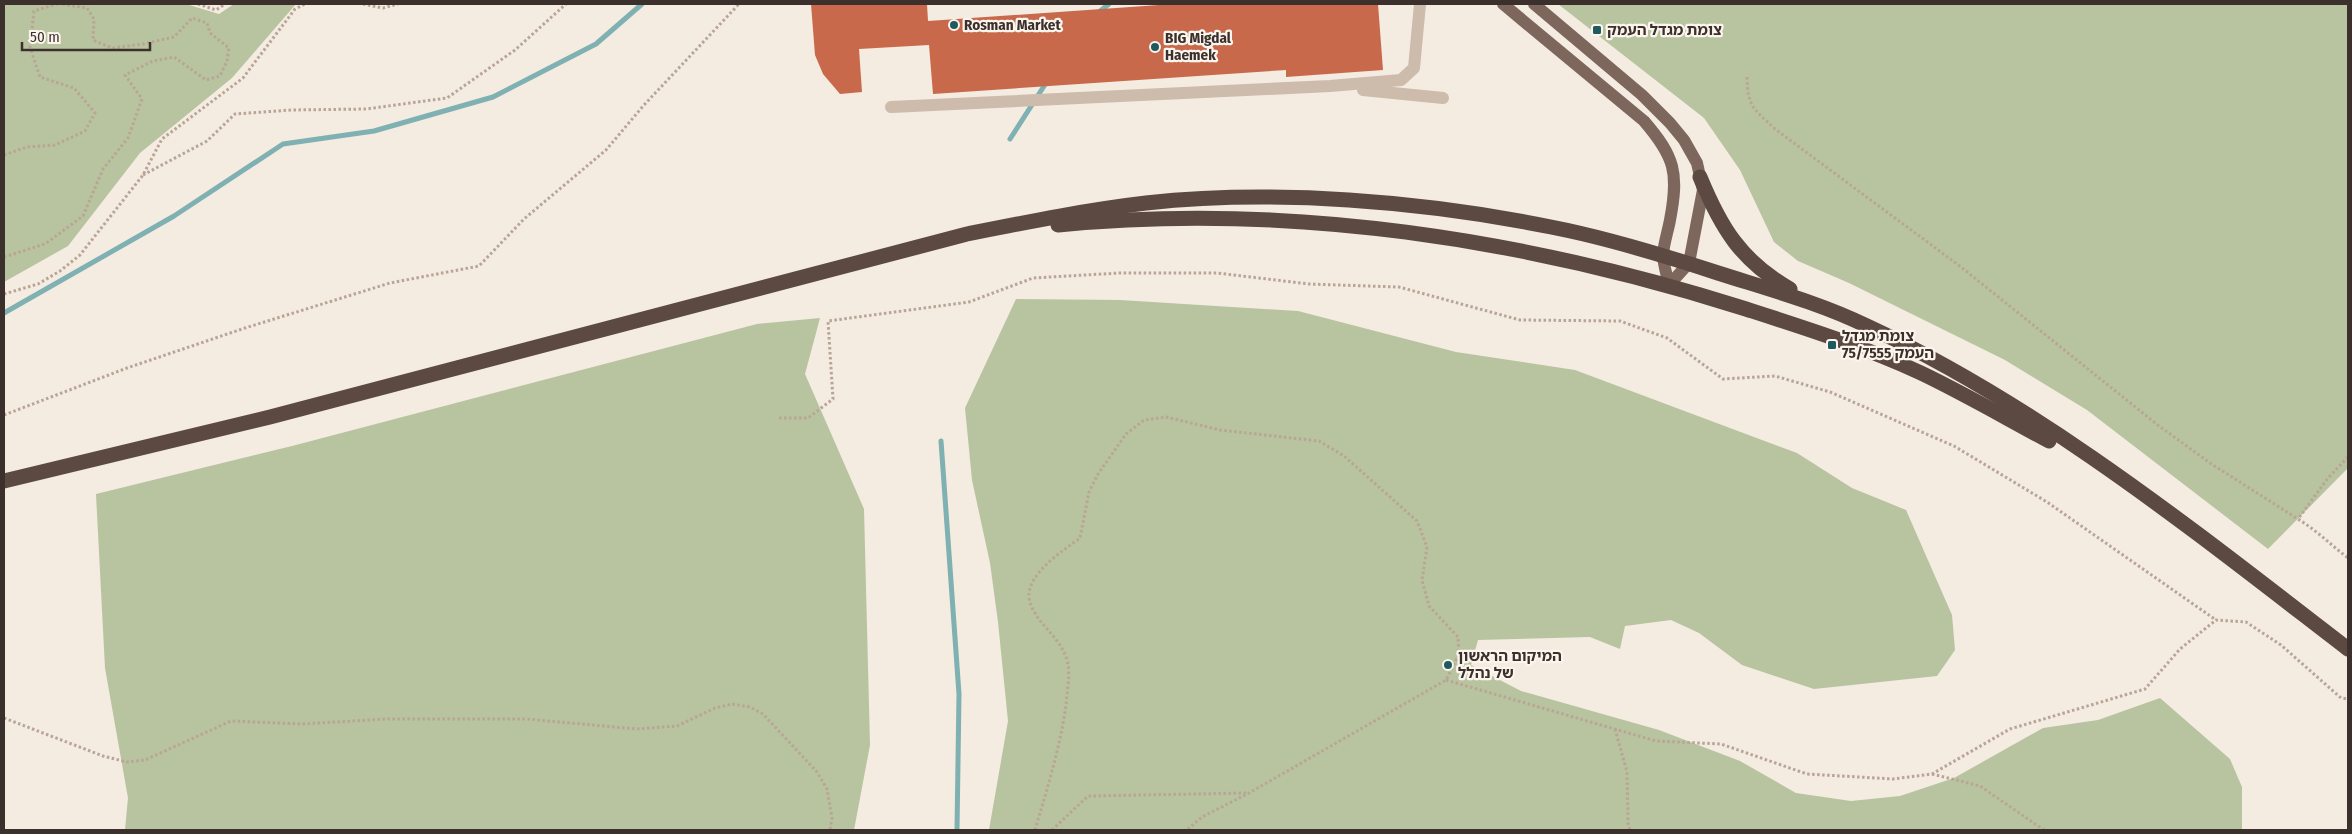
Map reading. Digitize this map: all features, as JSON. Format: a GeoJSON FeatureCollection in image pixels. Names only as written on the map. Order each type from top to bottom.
{"type":"FeatureCollection","features":[{"type":"Feature","properties":{"kind":"highway"},"geometry":{"type":"LineString","coordinates":[[1700,177],[1716,214],[1734,242],[1754,264],[1774,280],[1826,309]]}},
{"type":"Feature","properties":{"kind":"highway"},"geometry":{"type":"LineString","coordinates":[[4,481],[270,417],[967,234],[1071,214],[1147,203],[1231,198],[1375,203],[1475,214],[1552,227],[1689,263],[1826,309],[1866,325],[1987,390],[2122,478],[2348,649]]}},
{"type":"Feature","properties":{"kind":"highway"},"geometry":{"type":"LineString","coordinates":[[967,234],[1095,222],[1189,218],[1359,226],[1500,247],[1669,285],[1788,322],[1920,373],[2122,478]]}},
{"type":"Feature","properties":{"kind":"main road"},"geometry":{"type":"LineString","coordinates":[[1503,4],[1644,121],[1663,144],[1671,160],[1674,180],[1674,200],[1663,255],[1669,285]]}},
{"type":"Feature","properties":{"kind":"main road"},"geometry":{"type":"LineString","coordinates":[[1534,4],[1642,95],[1684,140],[1698,163],[1703,190],[1689,263],[1669,285]]}},
{"type":"Feature","properties":{"kind":"lane"},"geometry":{"type":"LineString","coordinates":[[891,107],[1330,86],[1401,80],[1414,68],[1420,4]]}},
{"type":"Feature","properties":{"kind":"lane"},"geometry":{"type":"LineString","coordinates":[[1330,86],[1443,98]]}},
{"type":"Feature","properties":{"kind":"path"},"geometry":{"type":"LineString","coordinates":[[4,155],[27,148],[55,145],[85,131],[95,113],[74,88],[40,77],[30,47],[34,11],[57,4]]}},
{"type":"Feature","properties":{"kind":"path"},"geometry":{"type":"LineString","coordinates":[[4,257],[45,244],[83,216],[103,169],[128,138],[142,99],[125,75],[153,61],[174,56],[206,80],[220,76],[227,61],[229,48],[210,33],[207,23],[192,18],[174,37],[112,48],[93,40],[94,19],[87,8],[61,4]]}},
{"type":"Feature","properties":{"kind":"path"},"geometry":{"type":"LineString","coordinates":[[198,4],[216,10],[226,4]]}},
{"type":"Feature","properties":{"kind":"path"},"geometry":{"type":"LineString","coordinates":[[4,294],[38,284],[60,271],[80,255],[143,175],[162,139],[243,78],[295,9],[305,4]]}},
{"type":"Feature","properties":{"kind":"path"},"geometry":{"type":"LineString","coordinates":[[363,4],[383,8],[398,4]]}},
{"type":"Feature","properties":{"kind":"path"},"geometry":{"type":"LineString","coordinates":[[143,175],[206,141],[236,114],[291,110],[366,109],[447,98],[515,50],[566,4]]}},
{"type":"Feature","properties":{"kind":"path"},"geometry":{"type":"LineString","coordinates":[[4,415],[127,368],[263,322],[390,283],[479,266],[524,219],[606,150],[644,105],[740,4]]}},
{"type":"Feature","properties":{"kind":"path"},"geometry":{"type":"LineString","coordinates":[[1747,77],[1747,98],[1754,110],[1774,129],[1961,267],[2159,426],[2210,464],[2315,529],[2329,544],[2348,558]]}},
{"type":"Feature","properties":{"kind":"path"},"geometry":{"type":"LineString","coordinates":[[779,418],[808,418],[834,400],[828,321],[968,302],[1032,278],[1120,274],[1216,273],[1309,284],[1399,287],[1520,320],[1620,321],[1666,338],[1723,379],[1775,376],[1830,392],[1954,446],[2048,502],[2216,620],[2246,622],[2281,645],[2341,698],[2348,699]]}},
{"type":"Feature","properties":{"kind":"path"},"geometry":{"type":"LineString","coordinates":[[1035,830],[1060,742],[1068,685],[1068,664],[1060,642],[1034,614],[1029,594],[1039,570],[1080,538],[1089,492],[1098,474],[1126,434],[1144,420],[1166,418],[1220,430],[1319,440],[1344,456],[1417,520],[1426,547],[1422,580],[1430,606],[1458,637],[1459,654],[1446,680],[1249,793],[1202,817],[1187,830]]}},
{"type":"Feature","properties":{"kind":"path"},"geometry":{"type":"LineString","coordinates":[[2298,519],[2328,478],[2348,457]]}},
{"type":"Feature","properties":{"kind":"path"},"geometry":{"type":"LineString","coordinates":[[1932,774],[2010,729],[2145,689],[2180,649],[2216,620]]}},
{"type":"Feature","properties":{"kind":"path"},"geometry":{"type":"LineString","coordinates":[[1446,680],[1656,741],[1721,744],[1807,774],[1893,779],[1932,774],[1980,786],[2044,830]]}},
{"type":"Feature","properties":{"kind":"path"},"geometry":{"type":"LineString","coordinates":[[4,718],[102,756],[127,762],[145,760],[232,721],[302,724],[386,719],[526,719],[637,729],[677,726],[715,708],[732,704],[750,707],[763,714],[817,772],[828,789],[832,818],[830,830]]}},
{"type":"Feature","properties":{"kind":"path"},"geometry":{"type":"LineString","coordinates":[[1615,729],[1627,772],[1628,823],[1630,830]]}},
{"type":"Feature","properties":{"kind":"path"},"geometry":{"type":"LineString","coordinates":[[1052,830],[1088,796],[1249,793]]}},
{"type":"Feature","properties":{"kind":"green space"},"geometry":{"type":"Polygon","coordinates":[[[4,4],[186,4],[219,14],[234,4],[296,4],[232,78],[140,153],[68,246],[4,282],[4,4]]]}},
{"type":"Feature","properties":{"kind":"green space"},"geometry":{"type":"Polygon","coordinates":[[[1558,4],[2348,4],[2348,468],[2268,549],[2087,410],[2005,360],[1849,283],[1798,261],[1774,242],[1740,170],[1704,118],[1558,4]]]}},
{"type":"Feature","properties":{"kind":"green space"},"geometry":{"type":"Polygon","coordinates":[[[1016,299],[1120,300],[1298,311],[1456,352],[1575,370],[1797,453],[1852,488],[1906,510],[1952,615],[1955,650],[1937,676],[1814,689],[1742,665],[1699,633],[1671,620],[1625,626],[1620,649],[1590,637],[1478,640],[1471,665],[1521,691],[1659,730],[1740,761],[1796,793],[1851,801],[1900,796],[1954,778],[2043,728],[2098,720],[2160,698],[2230,759],[2242,787],[2242,830],[989,830],[1008,721],[990,563],[972,480],[965,408],[1016,299]]]}},
{"type":"Feature","properties":{"kind":"green space"},"geometry":{"type":"Polygon","coordinates":[[[820,318],[805,374],[864,509],[870,745],[854,830],[125,830],[128,798],[105,668],[96,494],[292,446],[757,324],[820,318]]]}},
{"type":"Feature","properties":{"kind":"building","name":"BIG Migdal Haemek"},"geometry":{"type":"Polygon","coordinates":[[[811,4],[927,4],[928,21],[1173,4],[1378,4],[1383,70],[1286,77],[1286,70],[933,94],[929,45],[859,49],[862,92],[840,94],[823,74],[815,55],[811,4]]]}},
{"type":"Feature","properties":{"kind":"waterway"},"geometry":{"type":"LineString","coordinates":[[4,313],[174,216],[283,144],[374,131],[493,97],[596,44],[642,4]]}},
{"type":"Feature","properties":{"kind":"waterway"},"geometry":{"type":"LineString","coordinates":[[1099,12],[1109,4]]}},
{"type":"Feature","properties":{"kind":"waterway"},"geometry":{"type":"LineString","coordinates":[[1010,139],[1046,83]]}},
{"type":"Feature","properties":{"kind":"waterway"},"geometry":{"type":"LineString","coordinates":[[941,441],[959,694],[957,830]]}},
{"type":"Feature","properties":{"kind":"place","name":"Rosman Market"},"geometry":{"type":"Point","coordinates":[954,25]}},
{"type":"Feature","properties":{"kind":"place","name":"צומת מגדל העמק"},"geometry":{"type":"Point","coordinates":[1597,30]}},
{"type":"Feature","properties":{"kind":"place","name":"BIG Migdal Haemek"},"geometry":{"type":"Point","coordinates":[1155,47]}},
{"type":"Feature","properties":{"kind":"place","name":"צומת מגדל העמק 75/7555"},"geometry":{"type":"Point","coordinates":[1832,345]}},
{"type":"Feature","properties":{"kind":"place","name":"המיקום הראשון של נהלל"},"geometry":{"type":"Point","coordinates":[1448,665]}}]}
